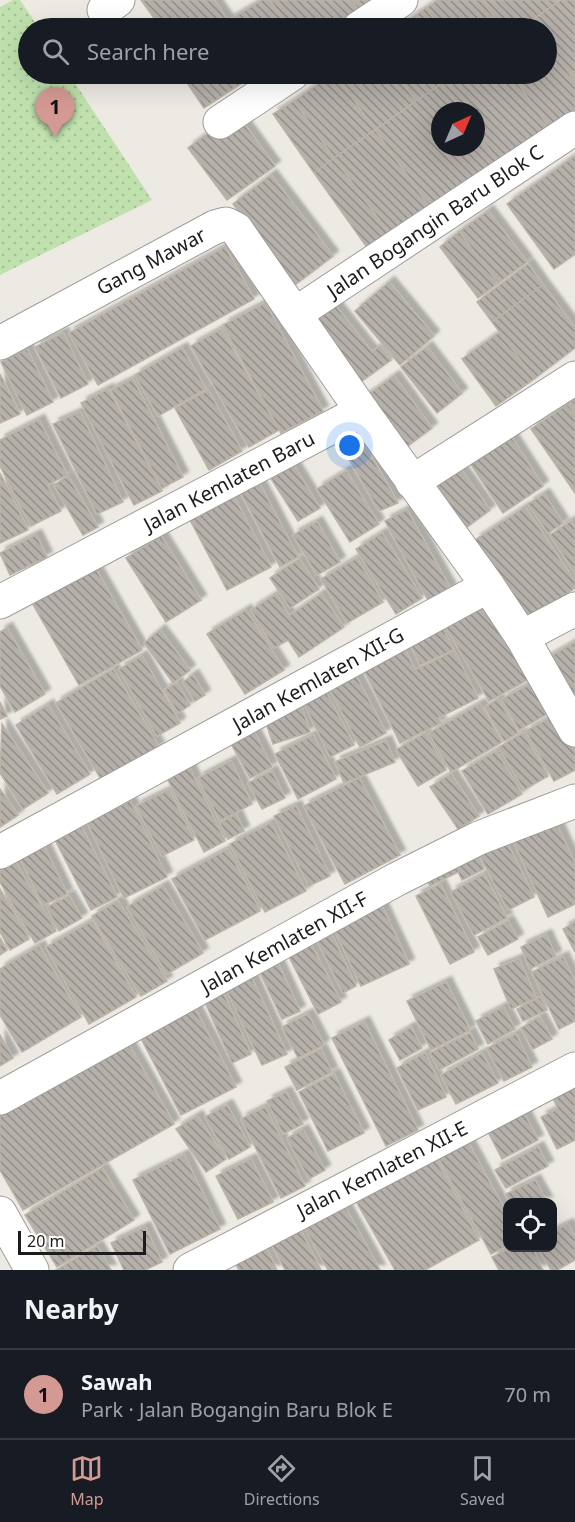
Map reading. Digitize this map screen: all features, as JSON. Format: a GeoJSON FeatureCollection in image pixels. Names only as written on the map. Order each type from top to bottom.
{"type":"FeatureCollection","features":[{"type":"Feature","properties":{"kind":"street"},"geometry":{"type":"LineString","coordinates":[[374,18],[401,0]]}},
{"type":"Feature","properties":{"kind":"street"},"geometry":{"type":"LineString","coordinates":[[220,122],[277,84]]}},
{"type":"Feature","properties":{"kind":"street","name":"Jalan Bogangin Baru Blok C"},"geometry":{"type":"LineString","coordinates":[[295,314],[575,128]]}},
{"type":"Feature","properties":{"kind":"street","name":"Gang Mawar"},"geometry":{"type":"LineString","coordinates":[[0,343],[215,227],[226,224],[236,229],[362,411]]}},
{"type":"Feature","properties":{"kind":"street"},"geometry":{"type":"LineString","coordinates":[[412,482],[575,378]]}},
{"type":"Feature","properties":{"kind":"street"},"geometry":{"type":"LineString","coordinates":[[362,411],[488,586],[522,637],[575,730]]}},
{"type":"Feature","properties":{"kind":"street","name":"Jalan Kemlaten Baru"},"geometry":{"type":"LineString","coordinates":[[0,602],[362,411]]}},
{"type":"Feature","properties":{"kind":"street","name":"Jalan Kemlaten XII-G"},"geometry":{"type":"LineString","coordinates":[[0,852],[488,586]]}},
{"type":"Feature","properties":{"kind":"street"},"geometry":{"type":"LineString","coordinates":[[522,637],[575,609]]}},
{"type":"Feature","properties":{"kind":"street","name":"Jalan Kemlaten XII-F"},"geometry":{"type":"LineString","coordinates":[[0,1098],[179,1002],[398,879],[479,838],[575,801]]}},
{"type":"Feature","properties":{"kind":"street","name":"Jalan Kemlaten XII-E"},"geometry":{"type":"LineString","coordinates":[[190,1270],[575,1069]]}},
{"type":"Feature","properties":{"kind":"street"},"geometry":{"type":"LineString","coordinates":[[0,1213],[32,1270]]}},
{"type":"Feature","properties":{"kind":"green space"},"geometry":{"type":"Polygon","coordinates":[[[13,0],[20,0],[32,18],[18,18],[18,84],[76,84],[152,200],[0,275],[0,7],[13,0]]]}},
{"type":"Feature","properties":{"kind":"building"},"geometry":{"type":"Polygon","coordinates":[[[141,0],[214,0],[226,18],[154,18],[141,0]]]}},
{"type":"Feature","properties":{"kind":"building"},"geometry":{"type":"Polygon","coordinates":[[[262,0],[270,0],[282,18],[233,18],[262,0]]]}},
{"type":"Feature","properties":{"kind":"building"},"geometry":{"type":"Polygon","coordinates":[[[270,0],[352,0],[364,18],[282,18],[270,0]]]}},
{"type":"Feature","properties":{"kind":"building"},"geometry":{"type":"Polygon","coordinates":[[[352,0],[391,0],[364,18],[352,0]]]}},
{"type":"Feature","properties":{"kind":"building"},"geometry":{"type":"Polygon","coordinates":[[[438,0],[482,0],[495,18],[433,18],[426,8],[438,0]]]}},
{"type":"Feature","properties":{"kind":"building"},"geometry":{"type":"Polygon","coordinates":[[[482,0],[555,0],[557,3],[535,18],[495,18],[482,0]]]}},
{"type":"Feature","properties":{"kind":"building"},"geometry":{"type":"Polygon","coordinates":[[[561,0],[575,0],[575,81],[557,56],[557,18],[535,18],[561,0]]]}},
{"type":"Feature","properties":{"kind":"building"},"geometry":{"type":"Polygon","coordinates":[[[426,8],[433,18],[412,18],[426,8]]]}},
{"type":"Feature","properties":{"kind":"building"},"geometry":{"type":"Polygon","coordinates":[[[557,56],[575,81],[575,114],[551,130],[518,84],[557,84],[557,56]]]}},
{"type":"Feature","properties":{"kind":"building"},"geometry":{"type":"Polygon","coordinates":[[[188,84],[234,84],[236,87],[204,108],[188,84]]]}},
{"type":"Feature","properties":{"kind":"building"},"geometry":{"type":"Polygon","coordinates":[[[319,84],[343,84],[375,130],[334,158],[294,101],[319,84]]]}},
{"type":"Feature","properties":{"kind":"building"},"geometry":{"type":"Polygon","coordinates":[[[343,84],[403,84],[416,101],[375,130],[343,84]]]}},
{"type":"Feature","properties":{"kind":"building"},"geometry":{"type":"Polygon","coordinates":[[[403,84],[441,84],[416,101],[403,84]]]}},
{"type":"Feature","properties":{"kind":"building"},"geometry":{"type":"Polygon","coordinates":[[[443,84],[518,84],[551,130],[501,166],[485,144],[485,102],[456,102],[443,84]]]}},
{"type":"Feature","properties":{"kind":"building"},"geometry":{"type":"Polygon","coordinates":[[[443,84],[456,102],[431,102],[431,156],[485,156],[485,144],[501,166],[434,213],[375,130],[443,84]]]}},
{"type":"Feature","properties":{"kind":"building"},"geometry":{"type":"Polygon","coordinates":[[[294,101],[334,158],[314,173],[273,114],[294,101]]]}},
{"type":"Feature","properties":{"kind":"building"},"geometry":{"type":"Polygon","coordinates":[[[236,113],[275,166],[227,200],[188,148],[236,113]]]}},
{"type":"Feature","properties":{"kind":"building"},"geometry":{"type":"Polygon","coordinates":[[[375,130],[434,213],[394,240],[334,158],[375,130]]]}},
{"type":"Feature","properties":{"kind":"building"},"geometry":{"type":"Polygon","coordinates":[[[575,156],[575,254],[554,269],[507,204],[575,156]]]}},
{"type":"Feature","properties":{"kind":"building"},"geometry":{"type":"Polygon","coordinates":[[[334,158],[394,240],[373,256],[314,173],[334,158]]]}},
{"type":"Feature","properties":{"kind":"building"},"geometry":{"type":"Polygon","coordinates":[[[271,175],[333,256],[295,285],[233,204],[271,175]]]}},
{"type":"Feature","properties":{"kind":"building"},"geometry":{"type":"Polygon","coordinates":[[[488,211],[527,262],[498,283],[459,232],[488,211]]]}},
{"type":"Feature","properties":{"kind":"building"},"geometry":{"type":"Polygon","coordinates":[[[459,232],[498,283],[478,298],[440,247],[459,232]]]}},
{"type":"Feature","properties":{"kind":"building"},"geometry":{"type":"Polygon","coordinates":[[[225,247],[254,299],[98,385],[69,333],[225,247]]]}},
{"type":"Feature","properties":{"kind":"building"},"geometry":{"type":"Polygon","coordinates":[[[528,264],[543,285],[492,322],[477,302],[528,264]]]}},
{"type":"Feature","properties":{"kind":"building"},"geometry":{"type":"Polygon","coordinates":[[[389,282],[434,336],[400,365],[355,311],[389,282]]]}},
{"type":"Feature","properties":{"kind":"building"},"geometry":{"type":"Polygon","coordinates":[[[543,285],[575,328],[575,348],[534,379],[492,322],[543,285]]]}},
{"type":"Feature","properties":{"kind":"building"},"geometry":{"type":"Polygon","coordinates":[[[327,295],[372,352],[380,346],[391,360],[358,384],[304,314],[327,295]]]}},
{"type":"Feature","properties":{"kind":"building"},"geometry":{"type":"Polygon","coordinates":[[[265,303],[323,411],[281,433],[223,325],[265,303]]]}},
{"type":"Feature","properties":{"kind":"building"},"geometry":{"type":"Polygon","coordinates":[[[221,329],[279,430],[249,447],[191,346],[221,329]]]}},
{"type":"Feature","properties":{"kind":"building"},"geometry":{"type":"Polygon","coordinates":[[[500,332],[534,379],[496,406],[462,359],[500,332]]]}},
{"type":"Feature","properties":{"kind":"building"},"geometry":{"type":"Polygon","coordinates":[[[63,333],[88,384],[61,398],[35,347],[63,333]]]}},
{"type":"Feature","properties":{"kind":"building"},"geometry":{"type":"Polygon","coordinates":[[[427,347],[462,393],[437,413],[401,367],[427,347]]]}},
{"type":"Feature","properties":{"kind":"building"},"geometry":{"type":"Polygon","coordinates":[[[182,348],[206,389],[158,416],[135,375],[182,348]]]}},
{"type":"Feature","properties":{"kind":"building"},"geometry":{"type":"Polygon","coordinates":[[[27,349],[53,402],[27,415],[1,362],[27,349]]]}},
{"type":"Feature","properties":{"kind":"building"},"geometry":{"type":"Polygon","coordinates":[[[0,374],[20,414],[0,423],[0,374]]]}},
{"type":"Feature","properties":{"kind":"building"},"geometry":{"type":"Polygon","coordinates":[[[394,376],[432,428],[401,451],[362,399],[394,376]]]}},
{"type":"Feature","properties":{"kind":"building"},"geometry":{"type":"Polygon","coordinates":[[[133,379],[183,477],[162,488],[111,390],[133,379]]]}},
{"type":"Feature","properties":{"kind":"building"},"geometry":{"type":"Polygon","coordinates":[[[108,389],[162,491],[134,505],[81,403],[108,389]]]}},
{"type":"Feature","properties":{"kind":"building"},"geometry":{"type":"Polygon","coordinates":[[[208,390],[242,451],[209,470],[175,408],[208,390]]]}},
{"type":"Feature","properties":{"kind":"building"},"geometry":{"type":"Polygon","coordinates":[[[575,399],[575,414],[568,404],[575,399]]]}},
{"type":"Feature","properties":{"kind":"building"},"geometry":{"type":"Polygon","coordinates":[[[568,404],[575,414],[575,493],[531,429],[568,404]]]}},
{"type":"Feature","properties":{"kind":"building"},"geometry":{"type":"Polygon","coordinates":[[[80,412],[123,502],[97,514],[53,424],[80,412]]]}},
{"type":"Feature","properties":{"kind":"building"},"geometry":{"type":"Polygon","coordinates":[[[39,420],[67,475],[47,485],[61,511],[31,526],[0,466],[0,440],[39,420]]]}},
{"type":"Feature","properties":{"kind":"building"},"geometry":{"type":"Polygon","coordinates":[[[510,435],[543,486],[503,513],[470,463],[510,435]]]}},
{"type":"Feature","properties":{"kind":"building"},"geometry":{"type":"Polygon","coordinates":[[[365,446],[398,503],[379,511],[346,454],[365,446]]]}},
{"type":"Feature","properties":{"kind":"building"},"geometry":{"type":"Polygon","coordinates":[[[291,461],[320,508],[298,521],[268,474],[291,461]]]}},
{"type":"Feature","properties":{"kind":"building"},"geometry":{"type":"Polygon","coordinates":[[[457,464],[490,510],[459,533],[426,487],[457,464]]]}},
{"type":"Feature","properties":{"kind":"building"},"geometry":{"type":"Polygon","coordinates":[[[346,471],[379,524],[350,542],[317,489],[346,471]]]}},
{"type":"Feature","properties":{"kind":"building"},"geometry":{"type":"Polygon","coordinates":[[[0,473],[28,530],[0,543],[0,473]]]}},
{"type":"Feature","properties":{"kind":"building"},"geometry":{"type":"Polygon","coordinates":[[[68,476],[98,527],[83,535],[54,485],[68,476]]]}},
{"type":"Feature","properties":{"kind":"building"},"geometry":{"type":"Polygon","coordinates":[[[257,479],[298,557],[280,567],[239,489],[257,479]]]}},
{"type":"Feature","properties":{"kind":"building"},"geometry":{"type":"Polygon","coordinates":[[[544,494],[563,523],[548,533],[528,504],[544,494]]]}},
{"type":"Feature","properties":{"kind":"building"},"geometry":{"type":"Polygon","coordinates":[[[234,497],[271,567],[227,590],[190,520],[234,497]]]}},
{"type":"Feature","properties":{"kind":"building"},"geometry":{"type":"Polygon","coordinates":[[[525,507],[575,582],[575,588],[528,619],[475,540],[525,507]]]}},
{"type":"Feature","properties":{"kind":"building"},"geometry":{"type":"Polygon","coordinates":[[[407,510],[451,590],[428,600],[385,521],[407,510]]]}},
{"type":"Feature","properties":{"kind":"building"},"geometry":{"type":"Polygon","coordinates":[[[571,521],[575,527],[575,573],[550,535],[571,521]]]}},
{"type":"Feature","properties":{"kind":"building"},"geometry":{"type":"Polygon","coordinates":[[[317,522],[340,562],[317,575],[293,535],[317,522]]]}},
{"type":"Feature","properties":{"kind":"building"},"geometry":{"type":"Polygon","coordinates":[[[382,533],[422,598],[396,614],[356,549],[382,533]]]}},
{"type":"Feature","properties":{"kind":"building"},"geometry":{"type":"Polygon","coordinates":[[[36,535],[47,557],[10,575],[0,553],[36,535]]]}},
{"type":"Feature","properties":{"kind":"building"},"geometry":{"type":"Polygon","coordinates":[[[161,536],[201,600],[166,622],[126,558],[161,536]]]}},
{"type":"Feature","properties":{"kind":"building"},"geometry":{"type":"Polygon","coordinates":[[[357,558],[383,602],[347,623],[321,579],[357,558]]]}},
{"type":"Feature","properties":{"kind":"building"},"geometry":{"type":"Polygon","coordinates":[[[299,559],[319,589],[290,608],[270,578],[299,559]]]}},
{"type":"Feature","properties":{"kind":"building"},"geometry":{"type":"Polygon","coordinates":[[[94,566],[142,650],[79,685],[31,601],[94,566]]]}},
{"type":"Feature","properties":{"kind":"building"},"geometry":{"type":"Polygon","coordinates":[[[276,594],[289,616],[321,594],[344,627],[299,657],[288,640],[274,648],[251,610],[276,594]]]}},
{"type":"Feature","properties":{"kind":"building"},"geometry":{"type":"Polygon","coordinates":[[[489,601],[533,677],[489,701],[446,627],[489,601]]]}},
{"type":"Feature","properties":{"kind":"building"},"geometry":{"type":"Polygon","coordinates":[[[246,610],[284,670],[245,694],[207,634],[246,610]]]}},
{"type":"Feature","properties":{"kind":"building"},"geometry":{"type":"Polygon","coordinates":[[[7,628],[45,694],[15,712],[0,686],[0,632],[7,628]]]}},
{"type":"Feature","properties":{"kind":"building"},"geometry":{"type":"Polygon","coordinates":[[[443,628],[453,650],[420,665],[410,643],[443,628]]]}},
{"type":"Feature","properties":{"kind":"building"},"geometry":{"type":"Polygon","coordinates":[[[160,630],[190,670],[173,683],[144,643],[160,630]]]}},
{"type":"Feature","properties":{"kind":"building"},"geometry":{"type":"Polygon","coordinates":[[[575,642],[575,709],[541,662],[575,642]]]}},
{"type":"Feature","properties":{"kind":"building"},"geometry":{"type":"Polygon","coordinates":[[[405,650],[415,670],[454,651],[478,698],[438,718],[441,723],[400,743],[364,670],[405,650]]]}},
{"type":"Feature","properties":{"kind":"building"},"geometry":{"type":"Polygon","coordinates":[[[142,656],[180,723],[157,736],[119,669],[142,656]]]}},
{"type":"Feature","properties":{"kind":"building"},"geometry":{"type":"Polygon","coordinates":[[[113,669],[159,747],[102,781],[56,703],[113,669]]]}},
{"type":"Feature","properties":{"kind":"building"},"geometry":{"type":"Polygon","coordinates":[[[353,670],[386,733],[360,747],[327,684],[353,670]]]}},
{"type":"Feature","properties":{"kind":"building"},"geometry":{"type":"Polygon","coordinates":[[[193,675],[205,695],[195,701],[183,682],[193,675]]]}},
{"type":"Feature","properties":{"kind":"building"},"geometry":{"type":"Polygon","coordinates":[[[177,683],[190,705],[178,713],[164,690],[177,683]]]}},
{"type":"Feature","properties":{"kind":"building"},"geometry":{"type":"Polygon","coordinates":[[[532,683],[549,713],[519,730],[502,699],[532,683]]]}},
{"type":"Feature","properties":{"kind":"building"},"geometry":{"type":"Polygon","coordinates":[[[325,690],[354,745],[330,757],[303,701],[325,690]]]}},
{"type":"Feature","properties":{"kind":"building"},"geometry":{"type":"Polygon","coordinates":[[[498,699],[518,733],[504,741],[485,707],[498,699]]]}},
{"type":"Feature","properties":{"kind":"building"},"geometry":{"type":"Polygon","coordinates":[[[0,702],[7,716],[0,719],[0,702]]]}},
{"type":"Feature","properties":{"kind":"building"},"geometry":{"type":"Polygon","coordinates":[[[300,702],[310,732],[273,744],[263,714],[300,702]]]}},
{"type":"Feature","properties":{"kind":"building"},"geometry":{"type":"Polygon","coordinates":[[[480,704],[502,742],[451,772],[429,733],[480,704]]]}},
{"type":"Feature","properties":{"kind":"building"},"geometry":{"type":"Polygon","coordinates":[[[48,705],[90,774],[57,794],[16,725],[48,705]]]}},
{"type":"Feature","properties":{"kind":"building"},"geometry":{"type":"Polygon","coordinates":[[[555,715],[575,752],[575,770],[554,781],[526,731],[555,715]]]}},
{"type":"Feature","properties":{"kind":"building"},"geometry":{"type":"Polygon","coordinates":[[[2,724],[48,793],[23,809],[0,773],[2,724]]]}},
{"type":"Feature","properties":{"kind":"building"},"geometry":{"type":"Polygon","coordinates":[[[253,730],[272,767],[250,778],[230,742],[253,730]]]}},
{"type":"Feature","properties":{"kind":"building"},"geometry":{"type":"Polygon","coordinates":[[[425,733],[446,770],[418,786],[396,750],[425,733]]]}},
{"type":"Feature","properties":{"kind":"building"},"geometry":{"type":"Polygon","coordinates":[[[523,733],[548,776],[524,790],[499,747],[523,733]]]}},
{"type":"Feature","properties":{"kind":"building"},"geometry":{"type":"Polygon","coordinates":[[[313,735],[336,779],[298,799],[275,754],[313,735]]]}},
{"type":"Feature","properties":{"kind":"building"},"geometry":{"type":"Polygon","coordinates":[[[386,741],[395,762],[344,783],[335,762],[386,741]]]}},
{"type":"Feature","properties":{"kind":"building"},"geometry":{"type":"Polygon","coordinates":[[[496,751],[522,794],[488,814],[462,771],[496,751]]]}},
{"type":"Feature","properties":{"kind":"building"},"geometry":{"type":"Polygon","coordinates":[[[231,761],[252,804],[220,821],[198,778],[231,761]]]}},
{"type":"Feature","properties":{"kind":"building"},"geometry":{"type":"Polygon","coordinates":[[[188,765],[225,841],[204,852],[166,776],[188,765]]]}},
{"type":"Feature","properties":{"kind":"building"},"geometry":{"type":"Polygon","coordinates":[[[272,771],[285,798],[262,809],[248,783],[272,771]]]}},
{"type":"Feature","properties":{"kind":"building"},"geometry":{"type":"Polygon","coordinates":[[[451,774],[479,816],[458,829],[430,787],[451,774]]]}},
{"type":"Feature","properties":{"kind":"building"},"geometry":{"type":"Polygon","coordinates":[[[359,778],[400,855],[345,884],[304,806],[359,778]]]}},
{"type":"Feature","properties":{"kind":"building"},"geometry":{"type":"Polygon","coordinates":[[[0,789],[18,815],[0,827],[0,789]]]}},
{"type":"Feature","properties":{"kind":"building"},"geometry":{"type":"Polygon","coordinates":[[[169,790],[194,840],[162,856],[136,806],[169,790]]]}},
{"type":"Feature","properties":{"kind":"building"},"geometry":{"type":"Polygon","coordinates":[[[130,801],[167,877],[124,898],[87,822],[130,801]]]}},
{"type":"Feature","properties":{"kind":"building"},"geometry":{"type":"Polygon","coordinates":[[[296,806],[330,876],[309,886],[274,816],[296,806]]]}},
{"type":"Feature","properties":{"kind":"building"},"geometry":{"type":"Polygon","coordinates":[[[236,814],[244,831],[228,839],[220,823],[236,814]]]}},
{"type":"Feature","properties":{"kind":"building"},"geometry":{"type":"Polygon","coordinates":[[[79,822],[117,897],[91,910],[53,836],[79,822]]]}},
{"type":"Feature","properties":{"kind":"building"},"geometry":{"type":"Polygon","coordinates":[[[271,823],[306,891],[265,912],[230,844],[271,823]]]}},
{"type":"Feature","properties":{"kind":"building"},"geometry":{"type":"Polygon","coordinates":[[[556,823],[575,864],[575,904],[548,917],[514,842],[556,823]]]}},
{"type":"Feature","properties":{"kind":"building"},"geometry":{"type":"Polygon","coordinates":[[[504,837],[534,897],[508,910],[477,850],[504,837]]]}},
{"type":"Feature","properties":{"kind":"building"},"geometry":{"type":"Polygon","coordinates":[[[41,840],[67,894],[43,905],[17,851],[41,840]]]}},
{"type":"Feature","properties":{"kind":"building"},"geometry":{"type":"Polygon","coordinates":[[[473,846],[484,869],[462,880],[458,872],[430,886],[422,871],[473,846]]]}},
{"type":"Feature","properties":{"kind":"building"},"geometry":{"type":"Polygon","coordinates":[[[228,849],[260,911],[205,940],[172,879],[228,849]]]}},
{"type":"Feature","properties":{"kind":"building"},"geometry":{"type":"Polygon","coordinates":[[[10,853],[56,931],[35,943],[0,882],[0,859],[10,853]]]}},
{"type":"Feature","properties":{"kind":"building"},"geometry":{"type":"Polygon","coordinates":[[[484,874],[507,918],[474,935],[451,892],[484,874]]]}},
{"type":"Feature","properties":{"kind":"building"},"geometry":{"type":"Polygon","coordinates":[[[440,884],[474,952],[450,964],[416,896],[440,884]]]}},
{"type":"Feature","properties":{"kind":"building"},"geometry":{"type":"Polygon","coordinates":[[[163,886],[203,953],[167,974],[127,907],[163,886]]]}},
{"type":"Feature","properties":{"kind":"building"},"geometry":{"type":"Polygon","coordinates":[[[0,889],[29,939],[10,950],[0,932],[0,889]]]}},
{"type":"Feature","properties":{"kind":"building"},"geometry":{"type":"Polygon","coordinates":[[[69,896],[82,918],[59,931],[47,907],[69,896]]]}},
{"type":"Feature","properties":{"kind":"building"},"geometry":{"type":"Polygon","coordinates":[[[379,900],[409,964],[361,986],[331,922],[379,900]]]}},
{"type":"Feature","properties":{"kind":"building"},"geometry":{"type":"Polygon","coordinates":[[[118,901],[167,981],[141,996],[92,916],[118,901]]]}},
{"type":"Feature","properties":{"kind":"building"},"geometry":{"type":"Polygon","coordinates":[[[92,921],[136,997],[89,1024],[46,947],[92,921]]]}},
{"type":"Feature","properties":{"kind":"building"},"geometry":{"type":"Polygon","coordinates":[[[508,921],[518,939],[488,955],[478,937],[508,921]]]}},
{"type":"Feature","properties":{"kind":"building"},"geometry":{"type":"Polygon","coordinates":[[[575,922],[575,952],[563,929],[575,922]]]}},
{"type":"Feature","properties":{"kind":"building"},"geometry":{"type":"Polygon","coordinates":[[[326,923],[356,986],[343,993],[312,930],[326,923]]]}},
{"type":"Feature","properties":{"kind":"building"},"geometry":{"type":"Polygon","coordinates":[[[305,933],[341,1002],[318,1014],[283,945],[305,933]]]}},
{"type":"Feature","properties":{"kind":"building"},"geometry":{"type":"Polygon","coordinates":[[[546,935],[556,956],[530,969],[521,947],[546,935]]]}},
{"type":"Feature","properties":{"kind":"building"},"geometry":{"type":"Polygon","coordinates":[[[0,938],[7,950],[0,955],[0,938]]]}},
{"type":"Feature","properties":{"kind":"building"},"geometry":{"type":"Polygon","coordinates":[[[39,946],[81,1017],[22,1052],[0,1015],[0,969],[39,946]]]}},
{"type":"Feature","properties":{"kind":"building"},"geometry":{"type":"Polygon","coordinates":[[[275,957],[300,1011],[282,1019],[257,966],[275,957]]]}},
{"type":"Feature","properties":{"kind":"building"},"geometry":{"type":"Polygon","coordinates":[[[563,957],[575,982],[575,1021],[559,1029],[532,972],[563,957]]]}},
{"type":"Feature","properties":{"kind":"building"},"geometry":{"type":"Polygon","coordinates":[[[519,959],[536,998],[511,1009],[494,969],[519,959]]]}},
{"type":"Feature","properties":{"kind":"building"},"geometry":{"type":"Polygon","coordinates":[[[247,968],[287,1054],[262,1065],[222,980],[247,968]]]}},
{"type":"Feature","properties":{"kind":"building"},"geometry":{"type":"Polygon","coordinates":[[[446,982],[470,1030],[431,1050],[407,1001],[446,982]]]}},
{"type":"Feature","properties":{"kind":"building"},"geometry":{"type":"Polygon","coordinates":[[[219,983],[251,1054],[232,1063],[200,991],[219,983]]]}},
{"type":"Feature","properties":{"kind":"building"},"geometry":{"type":"Polygon","coordinates":[[[540,997],[547,1010],[523,1021],[517,1009],[540,997]]]}},
{"type":"Feature","properties":{"kind":"building"},"geometry":{"type":"Polygon","coordinates":[[[190,999],[236,1087],[181,1115],[135,1027],[190,999]]]}},
{"type":"Feature","properties":{"kind":"building"},"geometry":{"type":"Polygon","coordinates":[[[503,1007],[515,1029],[488,1044],[476,1021],[503,1007]]]}},
{"type":"Feature","properties":{"kind":"building"},"geometry":{"type":"Polygon","coordinates":[[[308,1014],[324,1045],[298,1058],[282,1027],[308,1014]]]}},
{"type":"Feature","properties":{"kind":"building"},"geometry":{"type":"Polygon","coordinates":[[[540,1017],[552,1039],[533,1049],[521,1028],[540,1017]]]}},
{"type":"Feature","properties":{"kind":"building"},"geometry":{"type":"Polygon","coordinates":[[[364,1022],[418,1130],[386,1146],[332,1038],[364,1022]]]}},
{"type":"Feature","properties":{"kind":"building"},"geometry":{"type":"Polygon","coordinates":[[[411,1027],[422,1048],[400,1060],[389,1040],[411,1027]]]}},
{"type":"Feature","properties":{"kind":"building"},"geometry":{"type":"Polygon","coordinates":[[[122,1033],[174,1124],[23,1210],[0,1170],[0,1102],[122,1033]]]}},
{"type":"Feature","properties":{"kind":"building"},"geometry":{"type":"Polygon","coordinates":[[[470,1033],[478,1049],[439,1070],[430,1053],[470,1033]]]}},
{"type":"Feature","properties":{"kind":"building"},"geometry":{"type":"Polygon","coordinates":[[[516,1034],[532,1067],[504,1081],[487,1048],[516,1034]]]}},
{"type":"Feature","properties":{"kind":"building"},"geometry":{"type":"Polygon","coordinates":[[[0,1035],[13,1058],[0,1066],[0,1035]]]}},
{"type":"Feature","properties":{"kind":"building"},"geometry":{"type":"Polygon","coordinates":[[[321,1049],[332,1072],[297,1090],[285,1067],[321,1049]]]}},
{"type":"Feature","properties":{"kind":"building"},"geometry":{"type":"Polygon","coordinates":[[[425,1053],[446,1097],[418,1110],[397,1068],[425,1053]]]}},
{"type":"Feature","properties":{"kind":"building"},"geometry":{"type":"Polygon","coordinates":[[[482,1053],[498,1083],[456,1104],[441,1075],[482,1053]]]}},
{"type":"Feature","properties":{"kind":"building"},"geometry":{"type":"Polygon","coordinates":[[[334,1074],[364,1133],[328,1151],[299,1092],[334,1074]]]}},
{"type":"Feature","properties":{"kind":"building"},"geometry":{"type":"Polygon","coordinates":[[[575,1076],[575,1140],[557,1149],[541,1117],[558,1109],[549,1090],[575,1076]]]}},
{"type":"Feature","properties":{"kind":"building"},"geometry":{"type":"Polygon","coordinates":[[[286,1092],[303,1124],[283,1134],[267,1101],[286,1092]]]}},
{"type":"Feature","properties":{"kind":"building"},"geometry":{"type":"Polygon","coordinates":[[[519,1103],[538,1140],[502,1159],[483,1122],[519,1103]]]}},
{"type":"Feature","properties":{"kind":"building"},"geometry":{"type":"Polygon","coordinates":[[[227,1105],[250,1147],[229,1159],[205,1117],[227,1105]]]}},
{"type":"Feature","properties":{"kind":"building"},"geometry":{"type":"Polygon","coordinates":[[[265,1107],[305,1186],[281,1198],[241,1119],[265,1107]]]}},
{"type":"Feature","properties":{"kind":"building"},"geometry":{"type":"Polygon","coordinates":[[[197,1116],[226,1159],[206,1172],[176,1129],[197,1116]]]}},
{"type":"Feature","properties":{"kind":"building"},"geometry":{"type":"Polygon","coordinates":[[[303,1130],[325,1170],[309,1179],[287,1138],[303,1130]]]}},
{"type":"Feature","properties":{"kind":"building"},"geometry":{"type":"Polygon","coordinates":[[[465,1137],[503,1207],[503,1248],[491,1254],[436,1153],[465,1137]]]}},
{"type":"Feature","properties":{"kind":"building"},"geometry":{"type":"Polygon","coordinates":[[[538,1147],[548,1166],[506,1188],[495,1170],[538,1147]]]}},
{"type":"Feature","properties":{"kind":"building"},"geometry":{"type":"Polygon","coordinates":[[[432,1152],[479,1240],[425,1270],[395,1270],[353,1196],[432,1152]]]}},
{"type":"Feature","properties":{"kind":"building"},"geometry":{"type":"Polygon","coordinates":[[[184,1155],[220,1229],[170,1254],[133,1180],[184,1155]]]}},
{"type":"Feature","properties":{"kind":"building"},"geometry":{"type":"Polygon","coordinates":[[[251,1159],[273,1202],[238,1219],[216,1176],[251,1159]]]}},
{"type":"Feature","properties":{"kind":"building"},"geometry":{"type":"Polygon","coordinates":[[[102,1168],[134,1220],[57,1267],[25,1215],[102,1168]]]}},
{"type":"Feature","properties":{"kind":"building"},"geometry":{"type":"Polygon","coordinates":[[[535,1180],[545,1198],[508,1198],[506,1194],[535,1180]]]}},
{"type":"Feature","properties":{"kind":"building"},"geometry":{"type":"Polygon","coordinates":[[[339,1196],[380,1270],[328,1270],[299,1218],[339,1196]]]}},
{"type":"Feature","properties":{"kind":"building"},"geometry":{"type":"Polygon","coordinates":[[[568,1224],[575,1237],[575,1260],[557,1270],[551,1270],[540,1252],[557,1252],[557,1230],[568,1224]]]}},
{"type":"Feature","properties":{"kind":"building"},"geometry":{"type":"Polygon","coordinates":[[[145,1227],[162,1262],[145,1270],[124,1270],[111,1243],[145,1227]]]}},
{"type":"Feature","properties":{"kind":"building"},"geometry":{"type":"Polygon","coordinates":[[[300,1229],[321,1270],[285,1270],[271,1243],[300,1229]]]}},
{"type":"Feature","properties":{"kind":"building"},"geometry":{"type":"Polygon","coordinates":[[[97,1246],[111,1270],[56,1270],[97,1246]]]}},
{"type":"Feature","properties":{"kind":"building"},"geometry":{"type":"Polygon","coordinates":[[[266,1248],[277,1270],[239,1270],[235,1263],[266,1248]]]}},
{"type":"Feature","properties":{"kind":"building"},"geometry":{"type":"Polygon","coordinates":[[[503,1252],[534,1252],[543,1270],[499,1270],[492,1257],[503,1252]]]}},
{"type":"Feature","properties":{"kind":"place","name":"Sawah"},"geometry":{"type":"Point","coordinates":[55,137]}}]}
